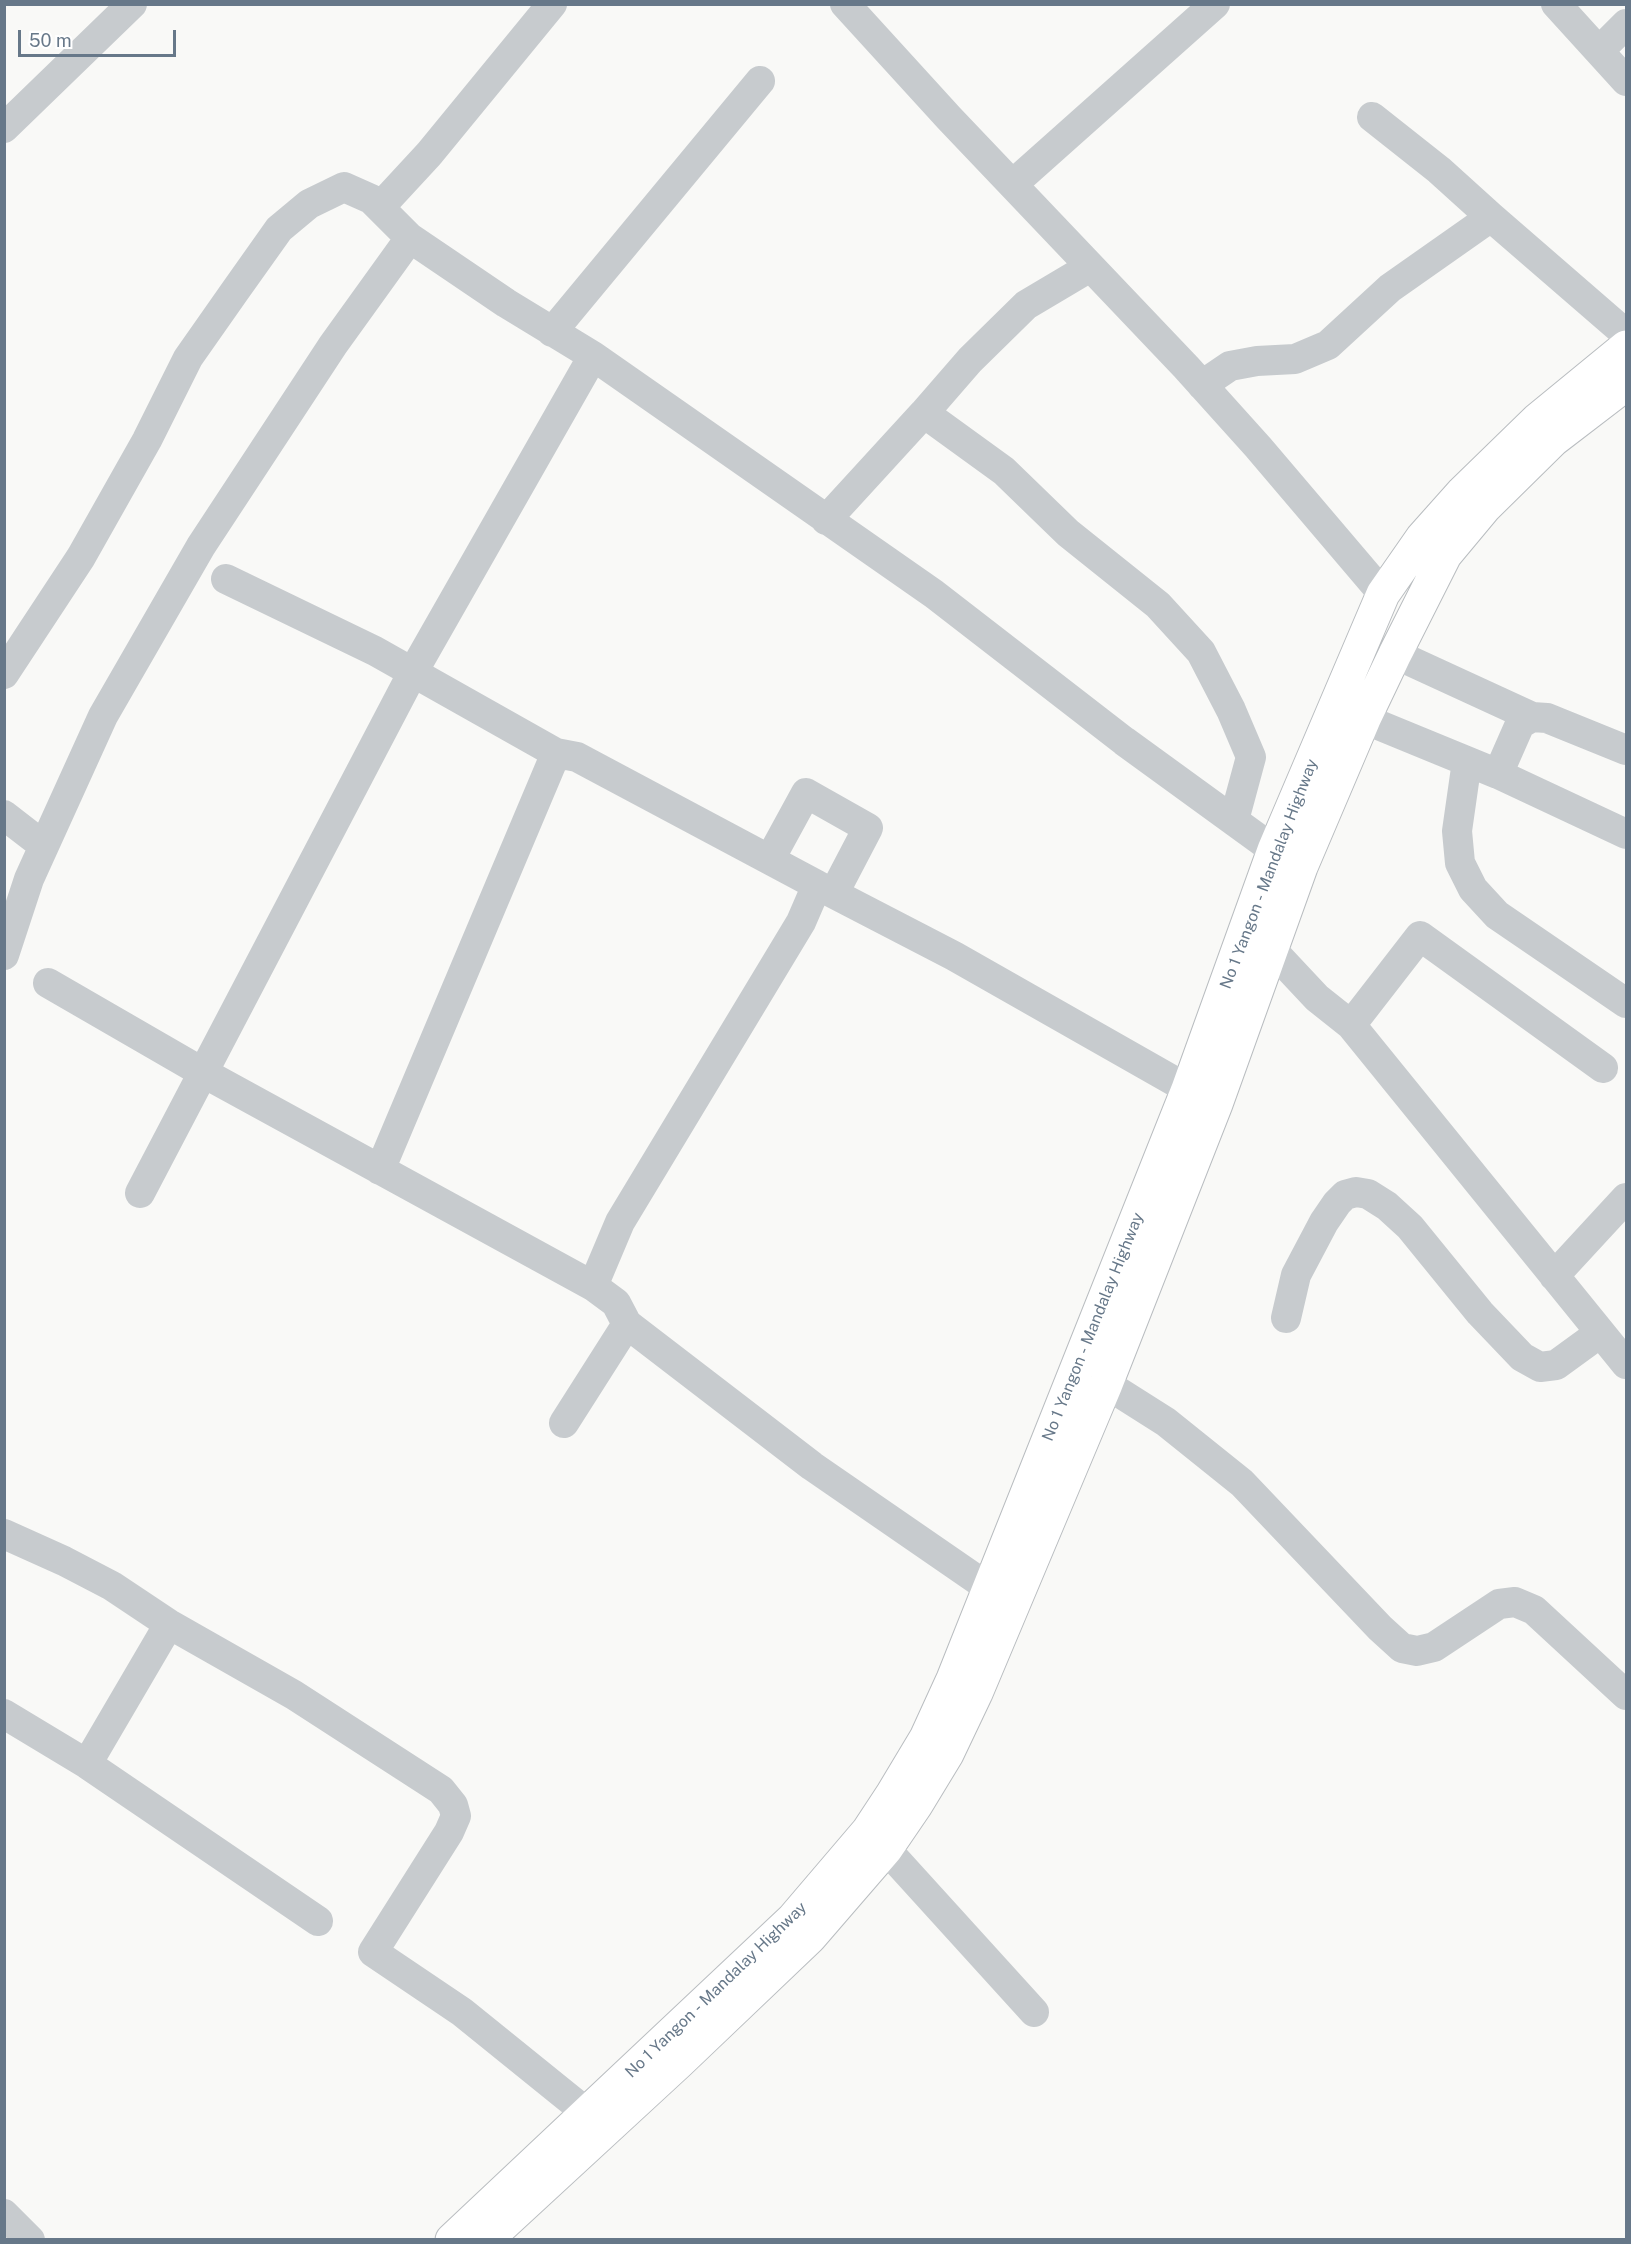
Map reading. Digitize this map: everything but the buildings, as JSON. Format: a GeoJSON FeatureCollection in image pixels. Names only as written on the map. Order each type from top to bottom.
{"type":"FeatureCollection","features":[{"type":"Feature","properties":{"kind":"highway","name":"No 1 Yangon - Mandalay Highway"},"geometry":{"type":"LineString","coordinates":[[452,2240],[793,1919],[868,1831],[926,1738],[953,1679],[1188,1089],[1274,850],[1383,594],[1422,538],[1463,492],[1537,420],[1626,347]]}},
{"type":"Feature","properties":{"kind":"highway","name":"No 1 Yangon - Mandalay Highway"},"geometry":{"type":"LineString","coordinates":[[486,2240],[680,2062],[810,1936],[886,1849],[947,1754],[976,1693],[1106,1384],[1216,1104],[1301,867],[1364,719],[1395,654],[1445,555],[1485,507],[1552,440],[1626,384]]}},
{"type":"Feature","properties":{"kind":"street"},"geometry":{"type":"LineString","coordinates":[[4,128],[132,4]]}},
{"type":"Feature","properties":{"kind":"street"},"geometry":{"type":"LineString","coordinates":[[380,207],[429,154],[552,4]]}},
{"type":"Feature","properties":{"kind":"street"},"geometry":{"type":"LineString","coordinates":[[845,4],[1202,385],[1383,594]]}},
{"type":"Feature","properties":{"kind":"street"},"geometry":{"type":"LineString","coordinates":[[1556,4],[1626,81]]}},
{"type":"Feature","properties":{"kind":"street"},"geometry":{"type":"LineString","coordinates":[[1013,184],[1204,8]]}},
{"type":"Feature","properties":{"kind":"street"},"geometry":{"type":"LineString","coordinates":[[1599,51],[1626,24]]}},
{"type":"Feature","properties":{"kind":"street"},"geometry":{"type":"LineString","coordinates":[[552,332],[760,81]]}},
{"type":"Feature","properties":{"kind":"street"},"geometry":{"type":"LineString","coordinates":[[1372,117],[1439,170],[1491,218],[1626,334]]}},
{"type":"Feature","properties":{"kind":"street"},"geometry":{"type":"LineString","coordinates":[[4,674],[81,557],[147,440],[189,358],[279,229],[309,204],[345,187],[380,207],[410,238],[506,303],[593,356],[934,594],[1097,720],[1274,850]]}},
{"type":"Feature","properties":{"kind":"street"},"geometry":{"type":"LineString","coordinates":[[1202,385],[1230,366],[1257,360],[1295,359],[1328,345],[1390,288],[1491,218]]}},
{"type":"Feature","properties":{"kind":"street"},"geometry":{"type":"LineString","coordinates":[[4,955],[12,898],[44,846],[104,716],[201,546],[333,345],[410,238]]}},
{"type":"Feature","properties":{"kind":"street"},"geometry":{"type":"LineString","coordinates":[[826,520],[970,360],[1026,305],[1090,267]]}},
{"type":"Feature","properties":{"kind":"street"},"geometry":{"type":"LineString","coordinates":[[140,1193],[413,672],[593,356]]}},
{"type":"Feature","properties":{"kind":"street"},"geometry":{"type":"LineString","coordinates":[[924,413],[1004,471],[1068,533],[1158,605],[1201,652],[1231,710],[1251,757],[1234,820]]}},
{"type":"Feature","properties":{"kind":"street"},"geometry":{"type":"LineString","coordinates":[[226,579],[413,672],[556,753],[577,757],[954,956],[1188,1089]]}},
{"type":"Feature","properties":{"kind":"street"},"geometry":{"type":"LineString","coordinates":[[1395,654],[1532,717],[1547,718],[1626,750]]}},
{"type":"Feature","properties":{"kind":"street"},"geometry":{"type":"LineString","coordinates":[[1498,774],[1520,724],[1532,717]]}},
{"type":"Feature","properties":{"kind":"street"},"geometry":{"type":"LineString","coordinates":[[1364,719],[1498,774],[1626,834]]}},
{"type":"Feature","properties":{"kind":"street"},"geometry":{"type":"LineString","coordinates":[[380,1170],[556,753]]}},
{"type":"Feature","properties":{"kind":"street"},"geometry":{"type":"LineString","coordinates":[[1467,761],[1457,831],[1460,863],[1473,889],[1497,915],[1626,1002]]}},
{"type":"Feature","properties":{"kind":"street"},"geometry":{"type":"LineString","coordinates":[[593,1286],[620,1222],[801,922],[868,828],[806,793],[770,859]]}},
{"type":"Feature","properties":{"kind":"street"},"geometry":{"type":"LineString","coordinates":[[4,815],[44,846]]}},
{"type":"Feature","properties":{"kind":"street"},"geometry":{"type":"LineString","coordinates":[[1351,1025],[1420,936],[1603,1068]]}},
{"type":"Feature","properties":{"kind":"street"},"geometry":{"type":"LineString","coordinates":[[1272,950],[1317,998],[1351,1025],[1626,1364]]}},
{"type":"Feature","properties":{"kind":"street"},"geometry":{"type":"LineString","coordinates":[[48,983],[202,1072],[593,1286],[616,1303],[627,1324],[812,1466],[989,1588]]}},
{"type":"Feature","properties":{"kind":"street"},"geometry":{"type":"LineString","coordinates":[[1286,1318],[1296,1275],[1309,1249],[1337,1203],[1356,1192],[1368,1194],[1387,1206],[1410,1227],[1445,1272],[1503,1339],[1522,1357],[1540,1367],[1556,1365],[1600,1333]]}},
{"type":"Feature","properties":{"kind":"street"},"geometry":{"type":"LineString","coordinates":[[1554,1276],[1626,1198]]}},
{"type":"Feature","properties":{"kind":"street"},"geometry":{"type":"LineString","coordinates":[[564,1423],[627,1324]]}},
{"type":"Feature","properties":{"kind":"street"},"geometry":{"type":"LineString","coordinates":[[1106,1384],[1166,1422],[1242,1483],[1380,1628],[1402,1648],[1417,1651],[1434,1647],[1499,1604],[1515,1602],[1534,1610],[1626,1695]]}},
{"type":"Feature","properties":{"kind":"street"},"geometry":{"type":"LineString","coordinates":[[4,1534],[112,1586],[169,1624],[294,1695],[441,1790],[453,1805],[456,1816],[449,1832],[373,1952],[462,2012],[587,2113]]}},
{"type":"Feature","properties":{"kind":"street"},"geometry":{"type":"LineString","coordinates":[[87,1764],[169,1624]]}},
{"type":"Feature","properties":{"kind":"street"},"geometry":{"type":"LineString","coordinates":[[4,1714],[87,1764],[318,1921]]}},
{"type":"Feature","properties":{"kind":"street"},"geometry":{"type":"LineString","coordinates":[[886,1849],[1034,2012]]}},
{"type":"Feature","properties":{"kind":"street"},"geometry":{"type":"LineString","coordinates":[[4,2214],[30,2240]]}}]}
